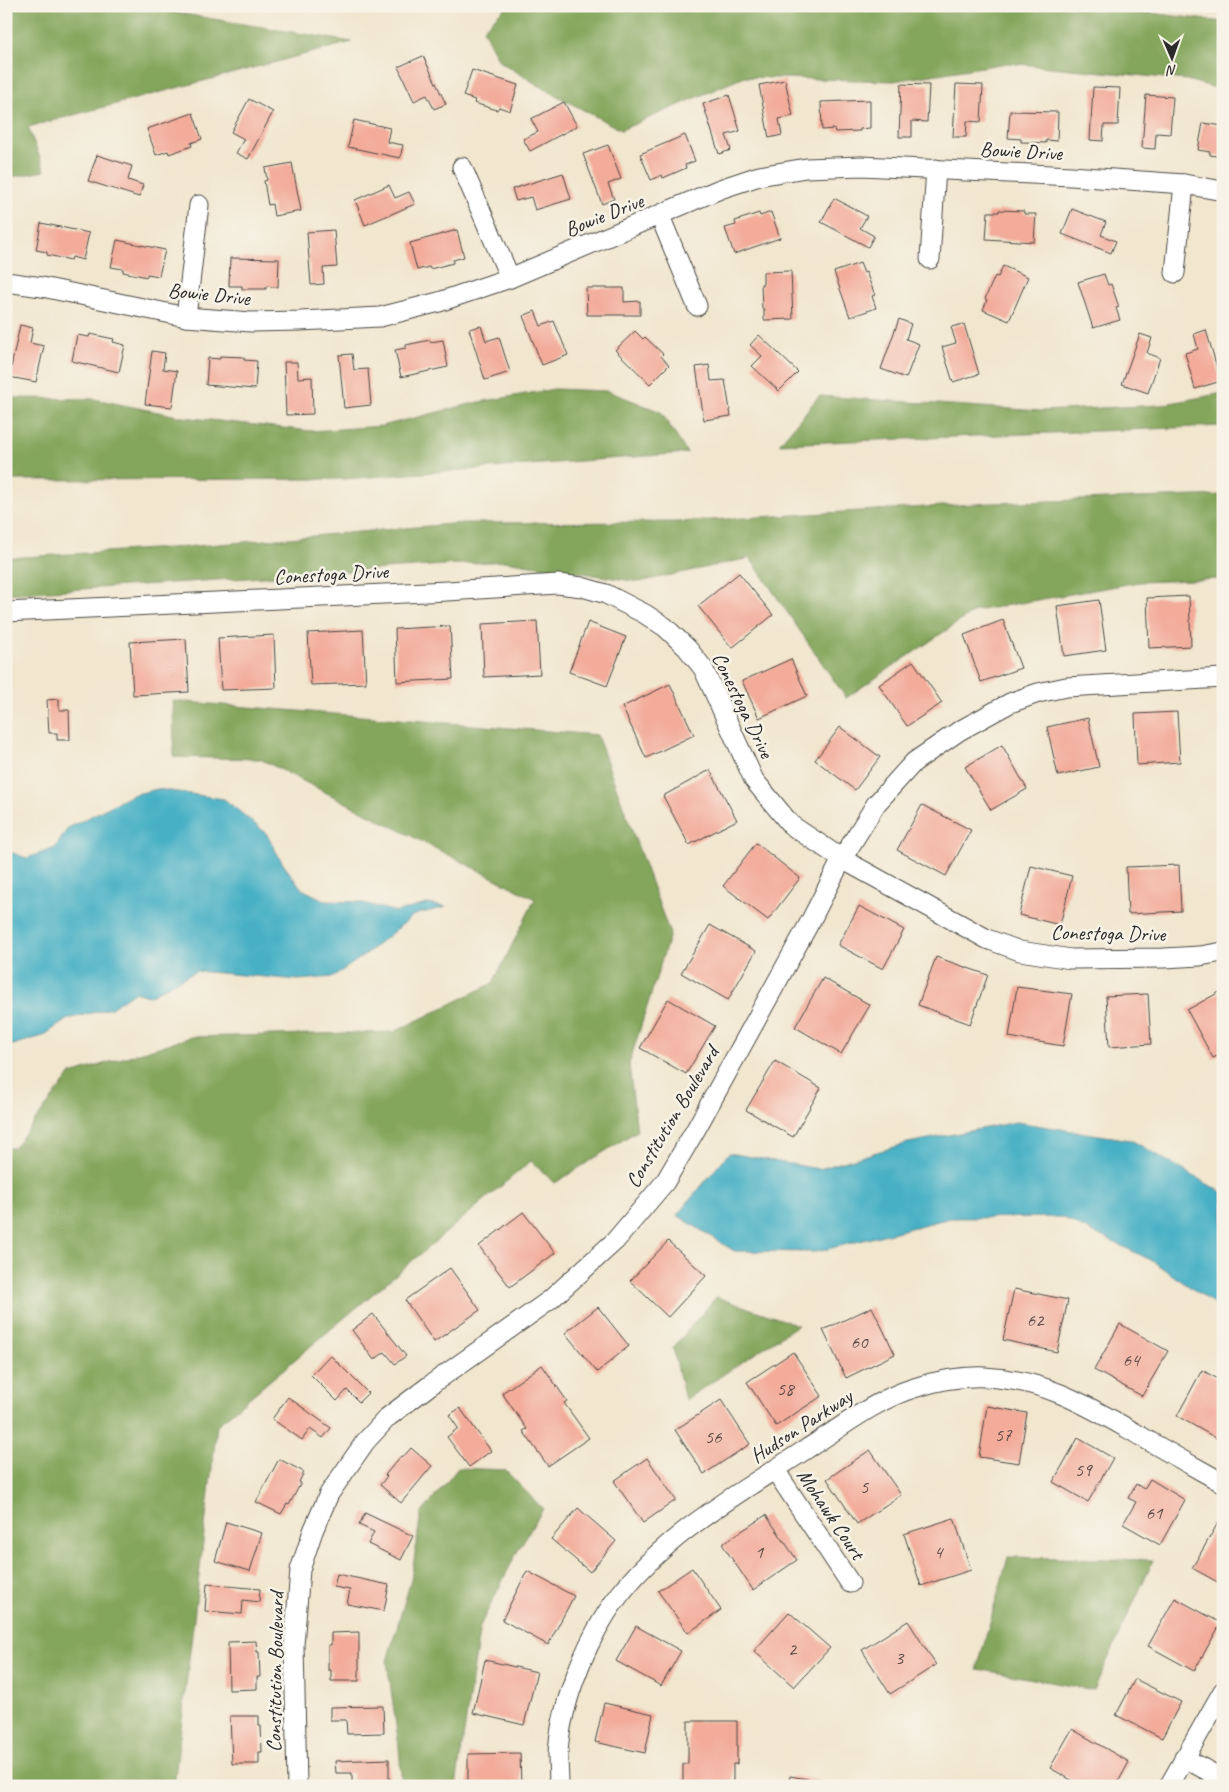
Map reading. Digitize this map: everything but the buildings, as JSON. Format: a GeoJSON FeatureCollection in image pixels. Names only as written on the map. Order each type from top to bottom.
{"type":"FeatureCollection","features":[{"type":"Feature","properties":{"kind":"street","name":"Bowie Drive"},"geometry":{"type":"LineString","coordinates":[[6,282],[42,287],[186,317],[251,322],[380,317],[439,302],[510,278],[720,189],[759,176],[806,168],[861,166],[936,169],[1184,184],[1223,191]]}},
{"type":"Feature","properties":{"kind":"street"},"geometry":{"type":"LineString","coordinates":[[462,167],[510,278]]}},
{"type":"Feature","properties":{"kind":"street"},"geometry":{"type":"LineString","coordinates":[[930,259],[936,169]]}},
{"type":"Feature","properties":{"kind":"street"},"geometry":{"type":"LineString","coordinates":[[1175,273],[1184,184]]}},
{"type":"Feature","properties":{"kind":"street"},"geometry":{"type":"LineString","coordinates":[[186,317],[199,204]]}},
{"type":"Feature","properties":{"kind":"street"},"geometry":{"type":"LineString","coordinates":[[660,216],[698,306]]}},
{"type":"Feature","properties":{"kind":"street","name":"Conestoga Drive"},"geometry":{"type":"LineString","coordinates":[[6,612],[558,584],[606,594],[645,614],[665,627],[687,648],[703,668],[754,780],[791,825],[842,859],[987,939],[1020,951],[1071,959],[1164,958],[1200,956],[1223,952]]}},
{"type":"Feature","properties":{"kind":"street","name":"Constitution Boulevard"},"geometry":{"type":"LineString","coordinates":[[297,1786],[294,1645],[300,1570],[312,1531],[329,1494],[365,1442],[388,1417],[428,1386],[550,1300],[615,1241],[660,1188],[696,1129],[811,920],[842,859],[876,804],[914,762],[959,731],[1010,703],[1038,693],[1066,687],[1223,678]]}},
{"type":"Feature","properties":{"kind":"street","name":"Hudson Parkway"},"geometry":{"type":"LineString","coordinates":[[560,1786],[558,1753],[572,1685],[587,1648],[606,1614],[626,1586],[663,1548],[722,1505],[876,1404],[913,1388],[938,1382],[982,1377],[1009,1378],[1038,1385],[1073,1399],[1223,1483]]}},
{"type":"Feature","properties":{"kind":"street","name":"Mohawk Court"},"geometry":{"type":"LineString","coordinates":[[775,1470],[850,1584]]}},
{"type":"Feature","properties":{"kind":"street"},"geometry":{"type":"LineString","coordinates":[[1169,1786],[1223,1691]]}},
{"type":"Feature","properties":{"kind":"street"},"geometry":{"type":"LineString","coordinates":[[1184,1758],[1223,1779]]}},
{"type":"Feature","properties":{"kind":"green space"},"geometry":{"type":"Polygon","coordinates":[[[6,6],[152,6],[159,10],[352,42],[28,127],[45,171],[6,178],[6,6]]]}},
{"type":"Feature","properties":{"kind":"green space"},"geometry":{"type":"Polygon","coordinates":[[[507,6],[1053,6],[1151,13],[1223,22],[1223,90],[1187,80],[1007,63],[894,81],[744,77],[621,130],[546,90],[499,61],[483,29],[507,6]]]}},
{"type":"Feature","properties":{"kind":"green space"},"geometry":{"type":"Polygon","coordinates":[[[554,389],[608,391],[661,412],[687,453],[344,479],[11,480],[6,476],[6,396],[17,398],[94,399],[183,417],[311,431],[382,426],[474,403],[554,389]]]}},
{"type":"Feature","properties":{"kind":"green space"},"geometry":{"type":"Polygon","coordinates":[[[1223,393],[1223,426],[779,444],[819,396],[1041,411],[1160,405],[1223,393]]]}},
{"type":"Feature","properties":{"kind":"green space"},"geometry":{"type":"Polygon","coordinates":[[[1223,495],[1223,579],[1139,582],[975,611],[846,698],[750,558],[639,582],[505,561],[6,594],[6,558],[185,547],[463,523],[678,522],[992,503],[1223,495]]]}},
{"type":"Feature","properties":{"kind":"green space"},"geometry":{"type":"Polygon","coordinates":[[[173,701],[597,735],[670,934],[629,1064],[637,1131],[555,1183],[531,1161],[217,1425],[174,1786],[6,1786],[6,1148],[14,1148],[71,1074],[191,1037],[394,1032],[493,983],[535,899],[260,759],[174,757],[173,701]]]}},
{"type":"Feature","properties":{"kind":"green space"},"geometry":{"type":"Polygon","coordinates":[[[716,1297],[798,1325],[685,1400],[673,1348],[716,1297]]]}},
{"type":"Feature","properties":{"kind":"green space"},"geometry":{"type":"Polygon","coordinates":[[[458,1468],[505,1470],[543,1509],[518,1550],[480,1626],[456,1786],[402,1786],[399,1747],[387,1661],[411,1580],[421,1514],[458,1468]]]}},
{"type":"Feature","properties":{"kind":"green space"},"geometry":{"type":"Polygon","coordinates":[[[1008,1557],[1153,1560],[1094,1690],[977,1669],[1008,1557]]]}},
{"type":"Feature","properties":{"kind":"water"},"geometry":{"type":"Polygon","coordinates":[[[157,789],[224,799],[266,833],[283,864],[302,889],[326,901],[360,902],[396,912],[427,904],[446,907],[414,915],[366,954],[333,977],[299,980],[196,971],[149,996],[134,992],[111,1008],[68,1019],[43,1036],[6,1047],[6,856],[10,852],[27,858],[55,848],[68,828],[132,795],[157,789]]]}},
{"type":"Feature","properties":{"kind":"water"},"geometry":{"type":"Polygon","coordinates":[[[1016,1122],[1131,1140],[1223,1193],[1223,1310],[1151,1260],[1061,1217],[950,1218],[816,1252],[734,1251],[677,1215],[729,1153],[819,1169],[908,1143],[1016,1122]]]}}]}
